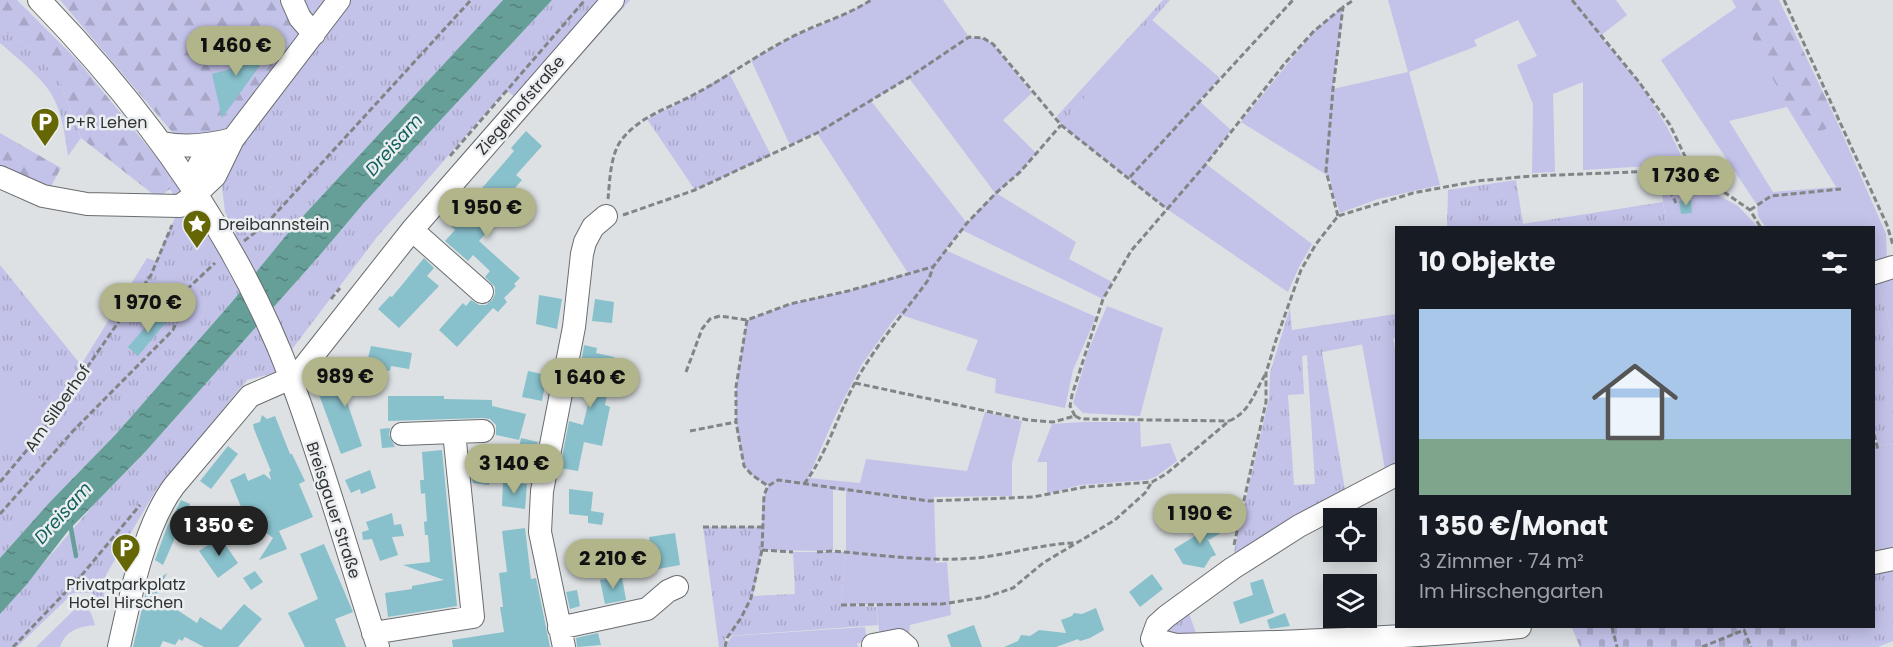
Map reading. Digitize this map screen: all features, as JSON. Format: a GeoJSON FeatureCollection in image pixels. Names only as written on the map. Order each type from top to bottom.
{"type":"FeatureCollection","features":[{"type":"Feature","properties":{"kind":"street","name":"Breisgauer Straße"},"geometry":{"type":"LineString","coordinates":[[39,0],[83,44],[162,143],[189,199],[232,254],[257,302],[291,378],[376,640],[473,617],[454,432]]}},
{"type":"Feature","properties":{"kind":"street"},"geometry":{"type":"LineString","coordinates":[[292,0],[300,18],[314,34]]}},
{"type":"Feature","properties":{"kind":"street"},"geometry":{"type":"LineString","coordinates":[[0,177],[43,196],[87,204],[189,199],[215,176],[223,142],[314,34],[339,0]]}},
{"type":"Feature","properties":{"kind":"street","name":"Ziegelhofstraße"},"geometry":{"type":"LineString","coordinates":[[291,378],[317,351],[412,230],[481,148],[613,0]]}},
{"type":"Feature","properties":{"kind":"street"},"geometry":{"type":"LineString","coordinates":[[162,143],[177,146],[223,142]]}},
{"type":"Feature","properties":{"kind":"street"},"geometry":{"type":"LineString","coordinates":[[606,216],[593,227],[582,254],[573,327],[542,491],[540,532],[562,638],[647,609],[668,591],[677,587]]}},
{"type":"Feature","properties":{"kind":"street"},"geometry":{"type":"LineString","coordinates":[[412,230],[482,292]]}},
{"type":"Feature","properties":{"kind":"street"},"geometry":{"type":"LineString","coordinates":[[1875,273],[1893,267]]}},
{"type":"Feature","properties":{"kind":"street"},"geometry":{"type":"LineString","coordinates":[[119,647],[135,575],[164,499],[250,396],[291,378]]}},
{"type":"Feature","properties":{"kind":"street"},"geometry":{"type":"LineString","coordinates":[[402,434],[483,431]]}},
{"type":"Feature","properties":{"kind":"street"},"geometry":{"type":"LineString","coordinates":[[1144,643],[1157,625],[1233,560],[1395,476]]}},
{"type":"Feature","properties":{"kind":"street"},"geometry":{"type":"LineString","coordinates":[[1875,563],[1893,559]]}},
{"type":"Feature","properties":{"kind":"street"},"geometry":{"type":"LineString","coordinates":[[1144,643],[1176,645],[1336,644],[1510,628]]}},
{"type":"Feature","properties":{"kind":"street"},"geometry":{"type":"LineString","coordinates":[[873,645],[899,640],[908,647]]}},
{"type":"Feature","properties":{"kind":"path"},"geometry":{"type":"LineString","coordinates":[[0,514],[73,431],[173,330],[180,314],[182,294],[202,274],[232,254],[266,224],[471,0]]}},
{"type":"Feature","properties":{"kind":"path"},"geometry":{"type":"LineString","coordinates":[[871,0],[861,7],[810,27],[776,45],[694,95],[654,113],[632,129],[621,139],[615,153],[610,174],[606,216],[618,216],[687,193],[817,133],[908,78],[969,37],[983,38],[993,44],[1061,125],[1167,209]]}},
{"type":"Feature","properties":{"kind":"path"},"geometry":{"type":"LineString","coordinates":[[1130,178],[1293,0]]}},
{"type":"Feature","properties":{"kind":"path"},"geometry":{"type":"LineString","coordinates":[[1228,421],[1081,419],[1075,416],[1070,406],[1103,299],[1131,251],[1314,31],[1354,0]]}},
{"type":"Feature","properties":{"kind":"path"},"geometry":{"type":"LineString","coordinates":[[1572,0],[1670,124],[1692,171]]}},
{"type":"Feature","properties":{"kind":"path"},"geometry":{"type":"LineString","coordinates":[[1784,0],[1878,204],[1893,245]]}},
{"type":"Feature","properties":{"kind":"path"},"geometry":{"type":"LineString","coordinates":[[1338,216],[1326,171],[1343,7]]}},
{"type":"Feature","properties":{"kind":"path"},"geometry":{"type":"LineString","coordinates":[[804,484],[815,470],[840,412],[863,369],[929,279],[933,267],[967,223],[1020,171],[1061,125]]}},
{"type":"Feature","properties":{"kind":"path"},"geometry":{"type":"LineString","coordinates":[[1676,204],[1666,182],[1666,175],[1678,170]]}},
{"type":"Feature","properties":{"kind":"path"},"geometry":{"type":"LineString","coordinates":[[725,647],[727,638],[751,598],[762,550],[762,503],[768,486],[778,480],[929,501],[1033,497],[1085,487],[1152,482],[1166,474],[1228,421],[1248,408],[1266,373],[1301,270],[1316,244],[1338,216],[1413,193],[1477,181],[1531,176],[1678,170],[1692,171],[1750,210],[1760,226]]}},
{"type":"Feature","properties":{"kind":"path"},"geometry":{"type":"LineString","coordinates":[[1750,210],[1771,196],[1840,189]]}},
{"type":"Feature","properties":{"kind":"path","name":"Am Silberhof"},"geometry":{"type":"LineString","coordinates":[[0,482],[43,431],[151,275],[189,199]]}},
{"type":"Feature","properties":{"kind":"path"},"geometry":{"type":"LineString","coordinates":[[686,372],[702,329],[710,319],[720,316],[747,320],[790,304],[848,291],[933,267]]}},
{"type":"Feature","properties":{"kind":"path"},"geometry":{"type":"LineString","coordinates":[[747,320],[736,387],[735,422],[744,466],[768,486]]}},
{"type":"Feature","properties":{"kind":"path"},"geometry":{"type":"LineString","coordinates":[[1233,560],[1266,402],[1266,373]]}},
{"type":"Feature","properties":{"kind":"path"},"geometry":{"type":"LineString","coordinates":[[855,383],[1028,420],[1053,422],[1075,416]]}},
{"type":"Feature","properties":{"kind":"path"},"geometry":{"type":"LineString","coordinates":[[690,430],[735,422]]}},
{"type":"Feature","properties":{"kind":"path"},"geometry":{"type":"LineString","coordinates":[[1875,438],[1878,450]]}},
{"type":"Feature","properties":{"kind":"path"},"geometry":{"type":"LineString","coordinates":[[841,605],[942,604],[986,597],[1013,588],[1043,563],[1115,520],[1145,493],[1152,482]]}},
{"type":"Feature","properties":{"kind":"path"},"geometry":{"type":"LineString","coordinates":[[14,647],[81,576],[146,498]]}},
{"type":"Feature","properties":{"kind":"path"},"geometry":{"type":"LineString","coordinates":[[703,527],[762,527]]}},
{"type":"Feature","properties":{"kind":"path"},"geometry":{"type":"LineString","coordinates":[[817,552],[833,551],[936,560],[975,558],[1032,547],[1078,543]]}},
{"type":"Feature","properties":{"kind":"path"},"geometry":{"type":"LineString","coordinates":[[762,550],[793,552]]}},
{"type":"Feature","properties":{"kind":"path"},"geometry":{"type":"LineString","coordinates":[[1612,628],[1617,647]]}},
{"type":"Feature","properties":{"kind":"path"},"geometry":{"type":"LineString","coordinates":[[1702,647],[1744,630],[1751,647]]}},
{"type":"Feature","properties":{"kind":"green space"},"geometry":{"type":"Polygon","coordinates":[[[0,0],[17,0],[78,61],[167,170],[170,189],[158,198],[81,138],[59,79],[31,49],[0,28],[0,0]]]}},
{"type":"Feature","properties":{"kind":"green space"},"geometry":{"type":"Polygon","coordinates":[[[60,0],[329,0],[234,124],[218,135],[183,140],[172,132],[60,0]]]}},
{"type":"Feature","properties":{"kind":"green space"},"geometry":{"type":"Polygon","coordinates":[[[330,0],[503,0],[292,228],[231,303],[116,434],[0,558],[0,441],[20,452],[53,408],[0,373],[0,265],[81,365],[147,258],[156,261],[180,206],[170,189],[167,170],[222,246],[236,233],[225,212],[222,187],[244,136],[330,0]]]}},
{"type":"Feature","properties":{"kind":"green space"},"geometry":{"type":"Polygon","coordinates":[[[552,0],[630,0],[532,110],[506,90],[377,237],[274,373],[247,380],[156,490],[106,575],[103,608],[92,593],[73,593],[17,647],[0,647],[0,614],[97,501],[146,451],[363,204],[552,0]]]}},
{"type":"Feature","properties":{"kind":"green space"},"geometry":{"type":"Polygon","coordinates":[[[871,0],[943,0],[969,37],[983,38],[993,44],[1032,93],[1003,120],[1036,153],[1020,172],[996,193],[1076,242],[1069,259],[1112,282],[1103,299],[962,230],[945,250],[1096,317],[1073,370],[1065,408],[995,393],[996,379],[966,370],[978,340],[898,314],[862,364],[836,414],[808,478],[860,483],[866,459],[967,471],[985,412],[1022,421],[1012,463],[1012,496],[934,497],[936,563],[947,562],[951,615],[910,625],[909,634],[880,639],[876,604],[841,605],[846,552],[846,491],[833,490],[833,551],[762,550],[762,503],[768,486],[744,466],[736,422],[736,387],[747,320],[790,304],[848,291],[908,273],[817,133],[790,145],[751,60],[791,37],[844,15],[871,0]],[[909,78],[871,101],[967,223],[995,193],[909,78]]]}},
{"type":"Feature","properties":{"kind":"green space"},"geometry":{"type":"Polygon","coordinates":[[[1163,0],[1170,0],[1061,125],[1057,116],[1163,0]]]}},
{"type":"Feature","properties":{"kind":"green space"},"geometry":{"type":"Polygon","coordinates":[[[1388,0],[1616,0],[1627,15],[1600,36],[1639,82],[1667,127],[1684,164],[1583,170],[1583,82],[1553,94],[1555,172],[1532,173],[1533,104],[1517,65],[1537,56],[1518,20],[1474,40],[1477,46],[1409,72],[1440,185],[1378,199],[1340,213],[1332,191],[1330,177],[1241,122],[1314,31],[1343,7],[1333,89],[1408,72],[1388,0]]]}},
{"type":"Feature","properties":{"kind":"green space"},"geometry":{"type":"Polygon","coordinates":[[[1732,0],[1779,0],[1838,124],[1806,138],[1787,107],[1732,0]]]}},
{"type":"Feature","properties":{"kind":"green space"},"geometry":{"type":"Polygon","coordinates":[[[1737,7],[1787,107],[1729,121],[1773,192],[1836,187],[1806,138],[1838,124],[1886,234],[1887,262],[1875,267],[1875,226],[1765,226],[1758,216],[1757,205],[1661,60],[1737,7]]]}},
{"type":"Feature","properties":{"kind":"green space"},"geometry":{"type":"Polygon","coordinates":[[[1152,20],[1220,78],[1199,101],[1231,130],[1206,164],[1312,244],[1288,292],[1167,209],[1061,125],[1152,20]]]}},
{"type":"Feature","properties":{"kind":"green space"},"geometry":{"type":"Polygon","coordinates":[[[0,28],[31,49],[59,79],[81,138],[68,156],[65,134],[53,97],[36,75],[0,43],[0,28]]]}},
{"type":"Feature","properties":{"kind":"green space"},"geometry":{"type":"Polygon","coordinates":[[[729,73],[771,155],[695,190],[647,119],[694,95],[729,73]]]}},
{"type":"Feature","properties":{"kind":"green space"},"geometry":{"type":"Polygon","coordinates":[[[0,133],[61,168],[48,192],[0,168],[0,133]]]}},
{"type":"Feature","properties":{"kind":"green space"},"geometry":{"type":"Polygon","coordinates":[[[1659,174],[1692,181],[1738,206],[1757,226],[1667,226],[1659,174]]]}},
{"type":"Feature","properties":{"kind":"green space"},"geometry":{"type":"Polygon","coordinates":[[[1516,180],[1523,224],[1663,202],[1667,226],[1447,226],[1448,190],[1516,180]]]}},
{"type":"Feature","properties":{"kind":"green space"},"geometry":{"type":"Polygon","coordinates":[[[1893,272],[1893,340],[1877,276],[1893,272]]]}},
{"type":"Feature","properties":{"kind":"green space"},"geometry":{"type":"Polygon","coordinates":[[[1877,276],[1893,340],[1893,443],[1878,446],[1875,431],[1875,277],[1877,276]]]}},
{"type":"Feature","properties":{"kind":"green space"},"geometry":{"type":"Polygon","coordinates":[[[1107,306],[1163,328],[1140,416],[1083,413],[1073,403],[1088,351],[1107,306]]]}},
{"type":"Feature","properties":{"kind":"green space"},"geometry":{"type":"Polygon","coordinates":[[[1290,308],[1292,330],[1395,314],[1395,338],[1322,352],[1346,496],[1236,555],[1234,552],[1269,398],[1270,373],[1290,308]],[[1307,355],[1302,356],[1304,394],[1288,395],[1294,485],[1315,484],[1307,355]]]}},
{"type":"Feature","properties":{"kind":"green space"},"geometry":{"type":"Polygon","coordinates":[[[1393,338],[1395,349],[1395,470],[1386,475],[1362,344],[1393,338]]]}},
{"type":"Feature","properties":{"kind":"green space"},"geometry":{"type":"Polygon","coordinates":[[[0,373],[53,407],[20,453],[0,441],[0,373]]]}},
{"type":"Feature","properties":{"kind":"green space"},"geometry":{"type":"Polygon","coordinates":[[[1140,422],[1141,447],[1170,443],[1177,461],[1157,476],[1147,480],[1080,485],[1047,494],[1047,462],[1037,462],[1052,424],[1140,422]]]}},
{"type":"Feature","properties":{"kind":"green space"},"geometry":{"type":"Polygon","coordinates":[[[1893,443],[1893,553],[1875,557],[1875,447],[1893,443]]]}},
{"type":"Feature","properties":{"kind":"green space"},"geometry":{"type":"Polygon","coordinates":[[[703,527],[762,527],[762,550],[753,596],[795,594],[793,552],[846,552],[841,605],[876,607],[878,625],[726,636],[723,647],[719,647],[703,527]]]}},
{"type":"Feature","properties":{"kind":"green space"},"geometry":{"type":"Polygon","coordinates":[[[1893,563],[1893,641],[1878,647],[1803,647],[1795,628],[1875,628],[1875,568],[1893,563]]]}},
{"type":"Feature","properties":{"kind":"green space"},"geometry":{"type":"Polygon","coordinates":[[[85,607],[91,613],[95,625],[73,630],[60,647],[36,647],[74,610],[85,607]]]}},
{"type":"Feature","properties":{"kind":"green space"},"geometry":{"type":"Polygon","coordinates":[[[1187,608],[1197,636],[1177,636],[1167,632],[1166,628],[1187,608]]]}},
{"type":"Feature","properties":{"kind":"green space"},"geometry":{"type":"Polygon","coordinates":[[[865,627],[867,642],[857,643],[858,647],[727,647],[732,636],[865,627]]]}},
{"type":"Feature","properties":{"kind":"green space"},"geometry":{"type":"Polygon","coordinates":[[[1572,628],[1795,628],[1803,647],[1580,647],[1572,628]]]}},
{"type":"Feature","properties":{"kind":"water","name":"Dreisam"},"geometry":{"type":"Polygon","coordinates":[[[503,0],[552,0],[363,204],[146,451],[68,531],[27,584],[0,614],[0,558],[116,434],[231,303],[292,228],[503,0]]]}},
{"type":"Feature","properties":{"kind":"building"},"geometry":{"type":"Polygon","coordinates":[[[248,46],[266,57],[222,118],[212,74],[231,69],[228,54],[244,50],[248,46]]]}},
{"type":"Feature","properties":{"kind":"building"},"geometry":{"type":"Polygon","coordinates":[[[526,131],[542,146],[516,175],[522,180],[502,203],[505,205],[497,213],[501,216],[479,241],[520,278],[514,284],[516,286],[504,298],[507,302],[498,312],[493,308],[457,347],[439,330],[463,303],[466,306],[471,300],[479,305],[486,305],[495,294],[495,287],[485,277],[490,271],[473,255],[468,261],[445,241],[455,230],[450,225],[514,151],[511,148],[526,131]]]}},
{"type":"Feature","properties":{"kind":"building"},"geometry":{"type":"Polygon","coordinates":[[[1691,200],[1692,213],[1681,214],[1679,201],[1691,200]]]}},
{"type":"Feature","properties":{"kind":"building"},"geometry":{"type":"Polygon","coordinates":[[[424,258],[434,268],[427,276],[439,286],[399,328],[378,309],[390,296],[392,297],[424,258]]]}},
{"type":"Feature","properties":{"kind":"building"},"geometry":{"type":"Polygon","coordinates":[[[539,295],[562,299],[557,329],[536,324],[539,295]]]}},
{"type":"Feature","properties":{"kind":"building"},"geometry":{"type":"Polygon","coordinates":[[[595,299],[614,302],[612,323],[592,321],[595,299]]]}},
{"type":"Feature","properties":{"kind":"building"},"geometry":{"type":"Polygon","coordinates":[[[158,312],[168,320],[138,356],[128,347],[158,312]]]}},
{"type":"Feature","properties":{"kind":"building"},"geometry":{"type":"Polygon","coordinates":[[[584,345],[597,348],[596,353],[614,357],[605,405],[610,407],[602,446],[584,442],[578,471],[560,468],[569,421],[583,425],[593,384],[581,381],[585,359],[582,358],[584,345]]]}},
{"type":"Feature","properties":{"kind":"building"},"geometry":{"type":"Polygon","coordinates":[[[371,346],[412,353],[409,369],[391,366],[390,371],[366,366],[371,346]]]}},
{"type":"Feature","properties":{"kind":"building"},"geometry":{"type":"Polygon","coordinates":[[[367,366],[375,385],[346,399],[362,446],[341,454],[318,392],[367,366]]]}},
{"type":"Feature","properties":{"kind":"building"},"geometry":{"type":"Polygon","coordinates":[[[528,371],[547,375],[542,401],[522,397],[528,371]]]}},
{"type":"Feature","properties":{"kind":"building"},"geometry":{"type":"Polygon","coordinates":[[[388,396],[444,396],[444,399],[492,400],[492,406],[526,414],[519,440],[496,435],[496,425],[490,419],[388,421],[388,396]]]}},
{"type":"Feature","properties":{"kind":"building"},"geometry":{"type":"Polygon","coordinates":[[[262,415],[267,419],[275,416],[290,454],[305,481],[299,484],[313,517],[279,531],[287,549],[259,560],[273,538],[246,519],[230,480],[245,473],[248,481],[264,474],[271,480],[269,472],[271,471],[253,424],[260,422],[262,415]]]}},
{"type":"Feature","properties":{"kind":"building"},"geometry":{"type":"Polygon","coordinates":[[[390,428],[389,435],[395,447],[382,448],[380,429],[390,428]]]}},
{"type":"Feature","properties":{"kind":"building"},"geometry":{"type":"Polygon","coordinates":[[[521,438],[538,442],[534,462],[517,458],[521,438]]]}},
{"type":"Feature","properties":{"kind":"building"},"geometry":{"type":"Polygon","coordinates":[[[228,446],[238,454],[211,489],[200,481],[228,446]]]}},
{"type":"Feature","properties":{"kind":"building"},"geometry":{"type":"Polygon","coordinates":[[[442,450],[457,606],[388,617],[385,593],[412,589],[412,586],[444,580],[403,565],[430,562],[428,535],[425,535],[424,522],[427,521],[425,493],[421,494],[420,480],[424,480],[422,452],[442,450]]]}},
{"type":"Feature","properties":{"kind":"building"},"geometry":{"type":"Polygon","coordinates":[[[370,470],[376,488],[361,494],[360,489],[351,493],[345,480],[370,470]]]}},
{"type":"Feature","properties":{"kind":"building"},"geometry":{"type":"Polygon","coordinates":[[[476,470],[491,471],[489,485],[473,483],[472,478],[476,470]]]}},
{"type":"Feature","properties":{"kind":"building"},"geometry":{"type":"Polygon","coordinates":[[[503,481],[527,484],[525,509],[502,506],[503,481]]]}},
{"type":"Feature","properties":{"kind":"building"},"geometry":{"type":"Polygon","coordinates":[[[569,489],[593,492],[591,511],[604,513],[602,525],[588,523],[588,516],[569,514],[569,489]]]}},
{"type":"Feature","properties":{"kind":"building"},"geometry":{"type":"Polygon","coordinates":[[[181,500],[190,504],[163,565],[155,560],[167,527],[181,500]]]}},
{"type":"Feature","properties":{"kind":"building"},"geometry":{"type":"Polygon","coordinates":[[[392,513],[394,525],[401,524],[404,536],[392,537],[398,555],[380,561],[372,539],[363,540],[362,532],[369,530],[366,522],[392,513]]]}},
{"type":"Feature","properties":{"kind":"building"},"geometry":{"type":"Polygon","coordinates":[[[1216,516],[1224,531],[1209,540],[1207,538],[1216,555],[1211,557],[1204,568],[1183,564],[1174,549],[1203,531],[1199,525],[1216,516]]]}},
{"type":"Feature","properties":{"kind":"building"},"geometry":{"type":"Polygon","coordinates":[[[525,528],[531,579],[536,578],[550,647],[453,647],[452,640],[504,632],[500,607],[503,607],[499,573],[507,572],[502,531],[525,528]]]}},
{"type":"Feature","properties":{"kind":"building"},"geometry":{"type":"Polygon","coordinates":[[[675,533],[680,565],[653,570],[649,537],[675,533]]]}},
{"type":"Feature","properties":{"kind":"building"},"geometry":{"type":"Polygon","coordinates":[[[220,537],[238,563],[218,578],[199,551],[220,537]]]}},
{"type":"Feature","properties":{"kind":"building"},"geometry":{"type":"Polygon","coordinates":[[[324,544],[353,612],[335,619],[346,647],[305,647],[288,613],[318,599],[300,554],[324,544]]]}},
{"type":"Feature","properties":{"kind":"building"},"geometry":{"type":"Polygon","coordinates":[[[255,571],[263,582],[251,590],[243,578],[255,571]]]}},
{"type":"Feature","properties":{"kind":"building"},"geometry":{"type":"Polygon","coordinates":[[[167,573],[156,596],[197,623],[200,617],[221,630],[244,604],[262,619],[238,647],[204,647],[185,637],[182,641],[179,639],[175,645],[163,641],[160,647],[133,647],[147,588],[167,573]]]}},
{"type":"Feature","properties":{"kind":"building"},"geometry":{"type":"Polygon","coordinates":[[[1152,574],[1163,589],[1140,607],[1129,592],[1152,574]]]}},
{"type":"Feature","properties":{"kind":"building"},"geometry":{"type":"Polygon","coordinates":[[[622,577],[626,600],[605,604],[600,580],[622,577]]]}},
{"type":"Feature","properties":{"kind":"building"},"geometry":{"type":"Polygon","coordinates":[[[1263,579],[1274,613],[1240,624],[1233,602],[1253,595],[1250,583],[1263,579]]]}},
{"type":"Feature","properties":{"kind":"building"},"geometry":{"type":"Polygon","coordinates":[[[577,590],[580,606],[570,609],[566,592],[577,590]]]}},
{"type":"Feature","properties":{"kind":"building"},"geometry":{"type":"Polygon","coordinates":[[[1096,608],[1104,630],[1090,638],[1080,641],[1078,639],[1056,647],[1004,647],[1018,641],[1021,635],[1030,636],[1039,630],[1066,633],[1061,620],[1074,613],[1082,614],[1096,608]]]}},
{"type":"Feature","properties":{"kind":"building"},"geometry":{"type":"Polygon","coordinates":[[[1285,613],[1290,626],[1270,629],[1267,620],[1285,613]]]}},
{"type":"Feature","properties":{"kind":"building"},"geometry":{"type":"Polygon","coordinates":[[[974,625],[982,647],[951,647],[947,635],[974,625]]]}},
{"type":"Feature","properties":{"kind":"building"},"geometry":{"type":"Polygon","coordinates":[[[598,633],[601,645],[577,647],[576,638],[598,633]]]}},
{"type":"Feature","properties":{"kind":"waterway"},"geometry":{"type":"LineString","coordinates":[[70,523],[76,556]]}},
{"type":"Feature","properties":{"kind":"place","name":"P+R Lehen"},"geometry":{"type":"Point","coordinates":[45,148]}},
{"type":"Feature","properties":{"kind":"place","name":"Dreibannstein"},"geometry":{"type":"Point","coordinates":[197,250]}},
{"type":"Feature","properties":{"kind":"place","name":"Privatparkplatz Hotel Hirschen"},"geometry":{"type":"Point","coordinates":[126,574]}}]}
